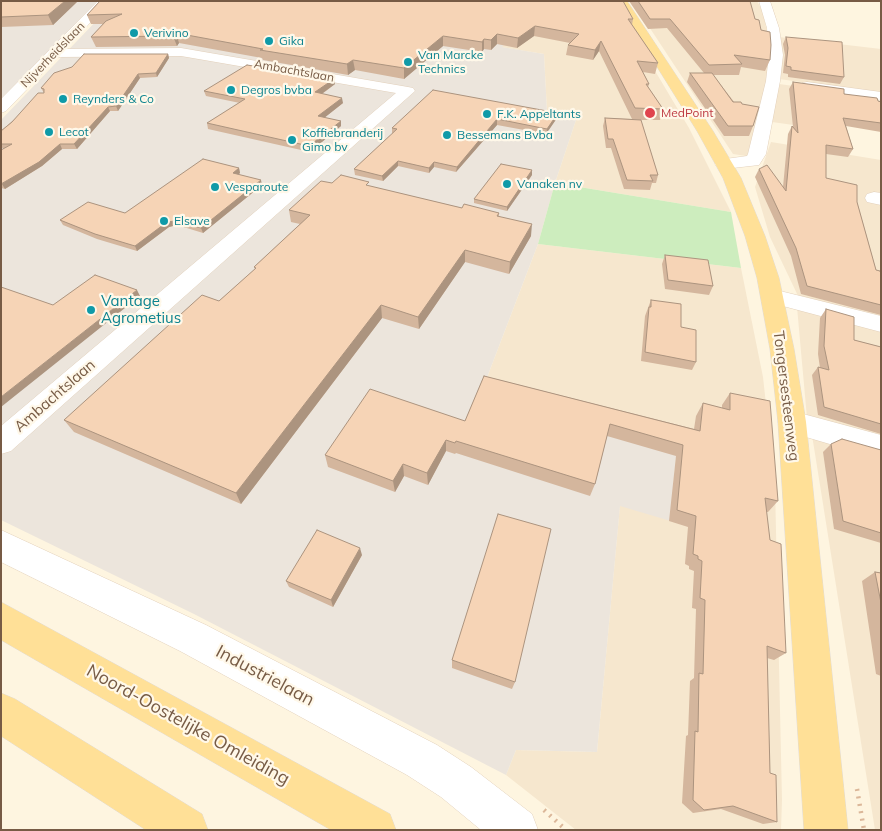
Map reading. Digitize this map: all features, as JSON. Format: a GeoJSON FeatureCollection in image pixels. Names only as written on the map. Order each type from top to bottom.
{"type":"FeatureCollection","features":[{"type":"Feature","properties":{"kind":"main road","name":"Tongersesteenweg"},"geometry":{"type":"LineString","coordinates":[[620,1],[705,131],[732,178],[754,236],[772,296],[782,349],[792,422],[826,830]]}},
{"type":"Feature","properties":{"kind":"main road","name":"Noord-Oostelijke Omleiding"},"geometry":{"type":"LineString","coordinates":[[1,620],[374,830]]}},
{"type":"Feature","properties":{"kind":"main road"},"geometry":{"type":"LineString","coordinates":[[1,713],[186,830]]}},
{"type":"Feature","properties":{"kind":"street","name":"Nijverheidslaan"},"geometry":{"type":"LineString","coordinates":[[1,108],[106,1]]}},
{"type":"Feature","properties":{"kind":"street"},"geometry":{"type":"LineString","coordinates":[[724,164],[753,161],[783,82],[776,55],[773,28],[764,1]]}},
{"type":"Feature","properties":{"kind":"street","name":"Ambachtslaan"},"geometry":{"type":"LineString","coordinates":[[1,442],[408,91],[181,52],[54,53]]}},
{"type":"Feature","properties":{"kind":"street"},"geometry":{"type":"LineString","coordinates":[[783,82],[881,96]]}},
{"type":"Feature","properties":{"kind":"street"},"geometry":{"type":"LineString","coordinates":[[313,172],[332,177]]}},
{"type":"Feature","properties":{"kind":"street"},"geometry":{"type":"LineString","coordinates":[[772,296],[881,324]]}},
{"type":"Feature","properties":{"kind":"street"},"geometry":{"type":"LineString","coordinates":[[792,422],[881,447]]}},
{"type":"Feature","properties":{"kind":"street","name":"Industrielaan"},"geometry":{"type":"LineString","coordinates":[[1,544],[193,638],[422,760],[456,782],[516,830]]}},
{"type":"Feature","properties":{"kind":"shaded area"},"geometry":{"type":"Polygon","coordinates":[[[1,1],[101,1],[1,100],[1,1]]]}},
{"type":"Feature","properties":{"kind":"shaded area"},"geometry":{"type":"Polygon","coordinates":[[[632,1],[757,1],[763,12],[769,43],[766,88],[749,153],[746,156],[733,154],[632,1]]]}},
{"type":"Feature","properties":{"kind":"shaded area"},"geometry":{"type":"Polygon","coordinates":[[[542,4],[502,47],[544,54],[547,112],[577,117],[555,183],[538,244],[483,388],[678,438],[673,487],[676,508],[674,522],[620,506],[597,752],[516,750],[506,775],[194,614],[1,520],[1,120],[102,15],[542,4]]]}},
{"type":"Feature","properties":{"kind":"shaded area"},"geometry":{"type":"Polygon","coordinates":[[[541,5],[645,54],[689,128],[731,212],[555,183],[577,117],[547,112],[544,54],[501,47],[541,5]]]}},
{"type":"Feature","properties":{"kind":"shaded area"},"geometry":{"type":"Polygon","coordinates":[[[779,37],[881,49],[881,93],[779,79],[779,37]]]}},
{"type":"Feature","properties":{"kind":"shaded area"},"geometry":{"type":"Polygon","coordinates":[[[779,84],[875,97],[881,118],[815,128],[772,122],[779,84]]]}},
{"type":"Feature","properties":{"kind":"shaded area"},"geometry":{"type":"Polygon","coordinates":[[[771,142],[881,160],[881,320],[799,298],[770,237],[755,187],[771,142]]]}},
{"type":"Feature","properties":{"kind":"shaded area"},"geometry":{"type":"Polygon","coordinates":[[[538,244],[741,268],[763,377],[775,486],[782,800],[781,830],[576,830],[506,775],[516,750],[597,752],[620,505],[673,487],[676,456],[483,388],[538,244]]]}},
{"type":"Feature","properties":{"kind":"shaded area"},"geometry":{"type":"Polygon","coordinates":[[[797,307],[881,331],[881,437],[807,418],[797,307]]]}},
{"type":"Feature","properties":{"kind":"shaded area"},"geometry":{"type":"Polygon","coordinates":[[[812,435],[881,454],[881,830],[875,830],[812,435]]]}},
{"type":"Feature","properties":{"kind":"green space"},"geometry":{"type":"Polygon","coordinates":[[[555,183],[731,212],[741,268],[538,244],[555,183]]]}},
{"type":"Feature","properties":{"kind":"building"},"geometry":{"type":"Polygon","coordinates":[[[1,1],[65,1],[48,15],[1,17],[1,1]]]}},
{"type":"Feature","properties":{"kind":"building"},"geometry":{"type":"Polygon","coordinates":[[[100,1],[623,1],[633,19],[628,19],[658,63],[637,61],[649,84],[646,84],[663,109],[635,108],[601,41],[595,50],[568,45],[579,34],[535,26],[518,38],[497,34],[491,40],[484,39],[482,42],[443,36],[404,68],[353,60],[347,64],[260,50],[263,49],[176,33],[173,36],[91,37],[106,21],[122,14],[87,15],[100,1]]]}},
{"type":"Feature","properties":{"kind":"building"},"geometry":{"type":"Polygon","coordinates":[[[638,1],[750,1],[755,19],[759,20],[761,30],[770,32],[770,60],[734,55],[742,64],[709,65],[670,19],[650,19],[638,1]]]}},
{"type":"Feature","properties":{"kind":"building"},"geometry":{"type":"Polygon","coordinates":[[[786,37],[842,42],[844,77],[791,70],[791,67],[786,66],[788,48],[786,37]]]}},
{"type":"Feature","properties":{"kind":"building"},"geometry":{"type":"Polygon","coordinates":[[[84,54],[168,54],[156,73],[138,74],[116,106],[108,107],[74,144],[60,144],[39,162],[1,184],[1,150],[12,144],[1,144],[1,131],[12,122],[38,93],[44,93],[44,89],[41,88],[54,73],[72,67],[84,54]]]}},
{"type":"Feature","properties":{"kind":"building"},"geometry":{"type":"Polygon","coordinates":[[[247,65],[334,79],[315,92],[342,98],[318,116],[341,121],[309,146],[207,123],[245,99],[204,91],[247,65]]]}},
{"type":"Feature","properties":{"kind":"building"},"geometry":{"type":"Polygon","coordinates":[[[690,73],[712,73],[733,102],[741,102],[742,104],[759,107],[753,126],[728,126],[690,73]]]}},
{"type":"Feature","properties":{"kind":"building"},"geometry":{"type":"Polygon","coordinates":[[[793,82],[844,89],[844,94],[877,98],[881,102],[881,123],[843,118],[853,149],[826,145],[826,178],[857,185],[857,202],[876,270],[880,271],[881,274],[881,305],[807,286],[796,248],[759,169],[767,165],[786,191],[792,126],[798,133],[793,82]]]}},
{"type":"Feature","properties":{"kind":"building"},"geometry":{"type":"Polygon","coordinates":[[[433,90],[558,113],[547,129],[497,119],[457,167],[434,162],[429,168],[398,161],[382,176],[354,169],[397,129],[392,128],[433,90]]]}},
{"type":"Feature","properties":{"kind":"building"},"geometry":{"type":"Polygon","coordinates":[[[605,118],[641,120],[658,175],[650,175],[653,181],[627,180],[613,139],[608,139],[605,118]]]}},
{"type":"Feature","properties":{"kind":"building"},"geometry":{"type":"Polygon","coordinates":[[[203,159],[239,168],[233,173],[261,180],[201,228],[175,221],[167,222],[135,246],[95,234],[60,220],[88,202],[125,213],[203,159]]]}},
{"type":"Feature","properties":{"kind":"building","name":"Vanaken nv"},"geometry":{"type":"Polygon","coordinates":[[[501,164],[532,170],[507,207],[474,199],[501,164]]]}},
{"type":"Feature","properties":{"kind":"building"},"geometry":{"type":"Polygon","coordinates":[[[341,175],[369,182],[366,185],[462,208],[464,204],[499,213],[497,216],[532,224],[510,262],[465,250],[418,317],[381,305],[236,493],[64,420],[202,295],[219,301],[310,215],[289,210],[321,181],[332,183],[341,175]]]}},
{"type":"Feature","properties":{"kind":"building"},"geometry":{"type":"Polygon","coordinates":[[[665,255],[708,260],[713,286],[668,280],[665,255]]]}},
{"type":"Feature","properties":{"kind":"building"},"geometry":{"type":"Polygon","coordinates":[[[95,275],[137,290],[1,397],[1,287],[53,305],[95,275]]]}},
{"type":"Feature","properties":{"kind":"building"},"geometry":{"type":"Polygon","coordinates":[[[651,300],[681,304],[681,327],[696,330],[696,362],[645,352],[651,300]]]}},
{"type":"Feature","properties":{"kind":"building"},"geometry":{"type":"Polygon","coordinates":[[[826,309],[854,317],[854,340],[881,347],[881,424],[824,407],[818,367],[829,370],[824,346],[826,309]]]}},
{"type":"Feature","properties":{"kind":"building"},"geometry":{"type":"Polygon","coordinates":[[[484,376],[700,431],[703,403],[730,410],[730,393],[770,401],[778,501],[765,498],[770,540],[781,544],[786,653],[767,646],[770,773],[776,775],[777,822],[733,806],[704,810],[693,800],[695,731],[698,732],[699,673],[703,674],[705,600],[700,598],[702,561],[693,554],[696,516],[677,510],[683,445],[610,424],[595,484],[456,441],[455,443],[446,440],[427,473],[403,464],[393,481],[325,455],[370,389],[465,421],[484,376]]]}},
{"type":"Feature","properties":{"kind":"building"},"geometry":{"type":"Polygon","coordinates":[[[842,439],[881,450],[881,533],[843,521],[831,444],[842,439]]]}},
{"type":"Feature","properties":{"kind":"building"},"geometry":{"type":"Polygon","coordinates":[[[498,514],[551,529],[515,682],[452,660],[498,514]]]}},
{"type":"Feature","properties":{"kind":"building"},"geometry":{"type":"Polygon","coordinates":[[[317,530],[360,548],[331,600],[286,581],[317,530]]]}},
{"type":"Feature","properties":{"kind":"building"},"geometry":{"type":"Polygon","coordinates":[[[875,572],[881,573],[881,603],[875,572]]]}},
{"type":"Feature","properties":{"kind":"place","name":"Verivino"},"geometry":{"type":"Point","coordinates":[134,33]}},
{"type":"Feature","properties":{"kind":"place","name":"Gika"},"geometry":{"type":"Point","coordinates":[269,41]}},
{"type":"Feature","properties":{"kind":"place","name":"Van Marcke Technics"},"geometry":{"type":"Point","coordinates":[408,62]}},
{"type":"Feature","properties":{"kind":"place","name":"Degros bvba"},"geometry":{"type":"Point","coordinates":[231,90]}},
{"type":"Feature","properties":{"kind":"place","name":"Reynders & Co"},"geometry":{"type":"Point","coordinates":[63,99]}},
{"type":"Feature","properties":{"kind":"place","name":"MedPoint"},"geometry":{"type":"Point","coordinates":[650,113]}},
{"type":"Feature","properties":{"kind":"place","name":"F.K. Appeltants"},"geometry":{"type":"Point","coordinates":[487,114]}},
{"type":"Feature","properties":{"kind":"place","name":"Lecot"},"geometry":{"type":"Point","coordinates":[49,132]}},
{"type":"Feature","properties":{"kind":"place","name":"Bessemans Bvba"},"geometry":{"type":"Point","coordinates":[447,135]}},
{"type":"Feature","properties":{"kind":"place","name":"Koffiebranderij Gimo bv"},"geometry":{"type":"Point","coordinates":[292,140]}},
{"type":"Feature","properties":{"kind":"place","name":"Vanaken nv"},"geometry":{"type":"Point","coordinates":[507,184]}},
{"type":"Feature","properties":{"kind":"place","name":"Vesparoute"},"geometry":{"type":"Point","coordinates":[215,187]}},
{"type":"Feature","properties":{"kind":"place","name":"Elsave"},"geometry":{"type":"Point","coordinates":[164,221]}},
{"type":"Feature","properties":{"kind":"place","name":"Vantage Agrometius"},"geometry":{"type":"Point","coordinates":[91,310]}}]}
